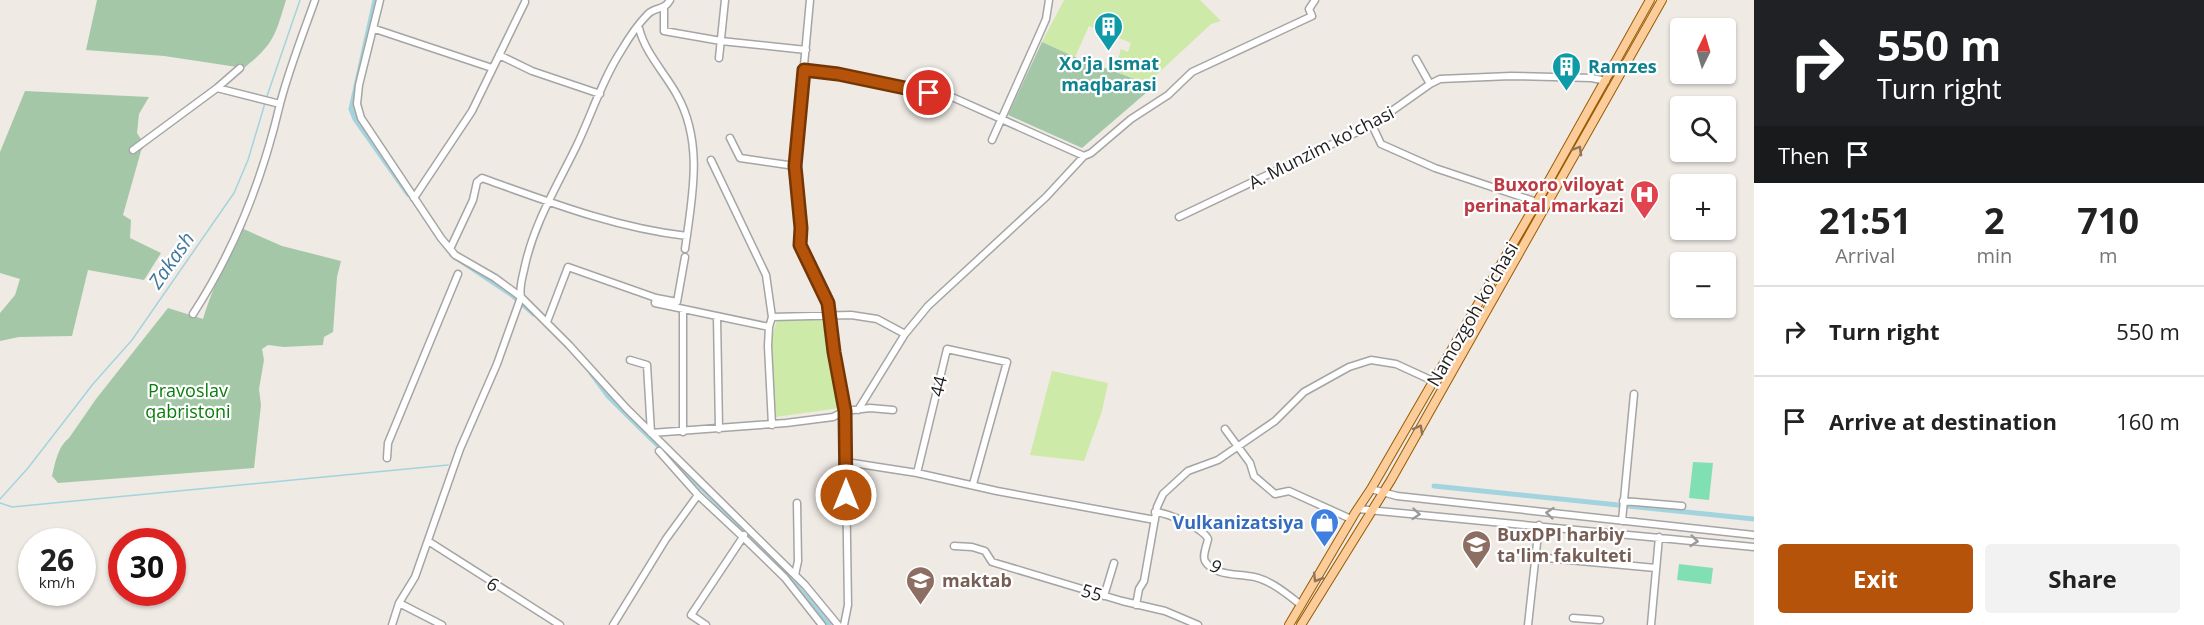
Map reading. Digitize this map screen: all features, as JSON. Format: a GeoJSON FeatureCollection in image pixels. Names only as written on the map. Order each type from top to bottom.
{"type":"FeatureCollection","features":[{"type":"Feature","properties":{"kind":"main road","name":"Namozgoh ko'chasi"},"geometry":{"type":"LineString","coordinates":[[1289,625],[1371,489],[1535,206],[1650,0]]}},
{"type":"Feature","properties":{"kind":"main road","name":"Namozgoh ko'chasi"},"geometry":{"type":"LineString","coordinates":[[1301,625],[1383,492],[1662,0]]}},
{"type":"Feature","properties":{"kind":"main road"},"geometry":{"type":"LineString","coordinates":[[1535,206],[1539,218]]}},
{"type":"Feature","properties":{"kind":"street"},"geometry":{"type":"LineString","coordinates":[[193,314],[211,286],[231,246],[274,132],[280,104],[315,0]]}},
{"type":"Feature","properties":{"kind":"street"},"geometry":{"type":"LineString","coordinates":[[380,0],[375,29],[359,85],[357,104],[362,118],[450,249],[455,255],[495,278],[547,322],[785,578],[822,625]]}},
{"type":"Feature","properties":{"kind":"street"},"geometry":{"type":"LineString","coordinates":[[392,625],[399,603],[415,577],[460,449],[497,364],[520,301],[526,261],[535,229],[547,201],[575,150],[621,51],[649,13],[664,8],[670,0]]}},
{"type":"Feature","properties":{"kind":"street"},"geometry":{"type":"LineString","coordinates":[[719,58],[725,0]]}},
{"type":"Feature","properties":{"kind":"street"},"geometry":{"type":"LineString","coordinates":[[810,0],[795,166],[801,228],[800,245],[828,303],[845,411],[848,605],[844,625]]}},
{"type":"Feature","properties":{"kind":"street"},"geometry":{"type":"LineString","coordinates":[[992,140],[1046,19],[1049,0]]}},
{"type":"Feature","properties":{"kind":"street"},"geometry":{"type":"LineString","coordinates":[[858,410],[905,334],[928,306],[1046,197],[1084,156],[1091,153],[1131,119],[1168,95],[1192,72],[1312,16],[1309,9],[1316,0]]}},
{"type":"Feature","properties":{"kind":"street"},"geometry":{"type":"LineString","coordinates":[[414,198],[472,111],[525,2]]}},
{"type":"Feature","properties":{"kind":"street"},"geometry":{"type":"LineString","coordinates":[[664,8],[664,31],[721,41],[806,50]]}},
{"type":"Feature","properties":{"kind":"street"},"geometry":{"type":"LineString","coordinates":[[639,28],[641,40],[678,98],[691,134],[695,163],[685,249]]}},
{"type":"Feature","properties":{"kind":"street"},"geometry":{"type":"LineString","coordinates":[[375,29],[492,68]]}},
{"type":"Feature","properties":{"kind":"street"},"geometry":{"type":"LineString","coordinates":[[499,55],[532,71],[600,94]]}},
{"type":"Feature","properties":{"kind":"street"},"geometry":{"type":"LineString","coordinates":[[1416,58],[1430,84]]}},
{"type":"Feature","properties":{"kind":"street"},"geometry":{"type":"LineString","coordinates":[[133,150],[217,88],[240,68]]}},
{"type":"Feature","properties":{"kind":"street"},"geometry":{"type":"LineString","coordinates":[[804,70],[838,74],[952,98],[1084,156]]}},
{"type":"Feature","properties":{"kind":"street","name":"A. Munzim ko'chasi"},"geometry":{"type":"LineString","coordinates":[[1179,217],[1372,125],[1430,84],[1440,80],[1511,76],[1592,78],[1605,81]]}},
{"type":"Feature","properties":{"kind":"street"},"geometry":{"type":"LineString","coordinates":[[217,88],[280,104]]}},
{"type":"Feature","properties":{"kind":"street"},"geometry":{"type":"LineString","coordinates":[[1372,125],[1381,144],[1435,168],[1535,206]]}},
{"type":"Feature","properties":{"kind":"street"},"geometry":{"type":"LineString","coordinates":[[730,138],[741,158],[795,166]]}},
{"type":"Feature","properties":{"kind":"street"},"geometry":{"type":"LineString","coordinates":[[711,160],[766,275],[772,316],[769,327],[768,369],[772,425]]}},
{"type":"Feature","properties":{"kind":"street"},"geometry":{"type":"LineString","coordinates":[[450,249],[473,200],[477,182],[482,178],[547,201],[627,225],[687,236]]}},
{"type":"Feature","properties":{"kind":"street"},"geometry":{"type":"LineString","coordinates":[[547,322],[568,267],[656,298],[677,302],[685,257]]}},
{"type":"Feature","properties":{"kind":"street"},"geometry":{"type":"LineString","coordinates":[[387,458],[388,442],[458,274]]}},
{"type":"Feature","properties":{"kind":"street"},"geometry":{"type":"LineString","coordinates":[[656,298],[655,303],[769,327]]}},
{"type":"Feature","properties":{"kind":"street"},"geometry":{"type":"LineString","coordinates":[[683,309],[683,432]]}},
{"type":"Feature","properties":{"kind":"street"},"geometry":{"type":"LineString","coordinates":[[772,316],[851,315],[877,319],[905,334]]}},
{"type":"Feature","properties":{"kind":"street"},"geometry":{"type":"LineString","coordinates":[[717,317],[719,429]]}},
{"type":"Feature","properties":{"kind":"street","name":"44"},"geometry":{"type":"LineString","coordinates":[[917,473],[947,349],[1007,362],[973,484]]}},
{"type":"Feature","properties":{"kind":"street"},"geometry":{"type":"LineString","coordinates":[[630,360],[647,365],[651,433]]}},
{"type":"Feature","properties":{"kind":"street"},"geometry":{"type":"LineString","coordinates":[[1136,605],[1139,590],[1144,581],[1155,516],[1162,494],[1188,471],[1218,460],[1275,421],[1304,393],[1333,375],[1361,362],[1371,360],[1396,364],[1433,381]]}},
{"type":"Feature","properties":{"kind":"street"},"geometry":{"type":"LineString","coordinates":[[1622,521],[1634,394]]}},
{"type":"Feature","properties":{"kind":"street"},"geometry":{"type":"LineString","coordinates":[[651,433],[772,425],[833,417],[845,411],[870,408],[893,410]]}},
{"type":"Feature","properties":{"kind":"street"},"geometry":{"type":"LineString","coordinates":[[1225,429],[1239,446],[1254,471],[1254,476],[1275,494],[1289,491],[1351,519]]}},
{"type":"Feature","properties":{"kind":"street"},"geometry":{"type":"LineString","coordinates":[[659,451],[698,495],[795,575],[838,625]]}},
{"type":"Feature","properties":{"kind":"street","name":"9"},"geometry":{"type":"LineString","coordinates":[[846,462],[917,473],[997,491],[1181,520],[1206,534],[1208,539],[1204,558],[1206,563],[1213,568],[1224,573],[1257,578],[1286,593],[1301,604]]}},
{"type":"Feature","properties":{"kind":"street"},"geometry":{"type":"LineString","coordinates":[[1371,489],[1397,496],[1754,535]]}},
{"type":"Feature","properties":{"kind":"street"},"geometry":{"type":"LineString","coordinates":[[613,625],[666,539],[698,495]]}},
{"type":"Feature","properties":{"kind":"street"},"geometry":{"type":"LineString","coordinates":[[795,575],[798,561],[797,503]]}},
{"type":"Feature","properties":{"kind":"street"},"geometry":{"type":"LineString","coordinates":[[1623,504],[1682,506]]}},
{"type":"Feature","properties":{"kind":"street"},"geometry":{"type":"LineString","coordinates":[[1358,509],[1754,547]]}},
{"type":"Feature","properties":{"kind":"street"},"geometry":{"type":"LineString","coordinates":[[1528,625],[1539,525]]}},
{"type":"Feature","properties":{"kind":"street"},"geometry":{"type":"LineString","coordinates":[[1668,538],[1669,526]]}},
{"type":"Feature","properties":{"kind":"street"},"geometry":{"type":"LineString","coordinates":[[706,625],[692,615],[745,534]]}},
{"type":"Feature","properties":{"kind":"street"},"geometry":{"type":"LineString","coordinates":[[1651,625],[1659,537]]}},
{"type":"Feature","properties":{"kind":"street","name":"6"},"geometry":{"type":"LineString","coordinates":[[428,541],[560,625]]}},
{"type":"Feature","properties":{"kind":"street","name":"55"},"geometry":{"type":"LineString","coordinates":[[954,546],[985,551],[992,562],[1180,616],[1198,625]]}},
{"type":"Feature","properties":{"kind":"street"},"geometry":{"type":"LineString","coordinates":[[1535,557],[1656,568]]}},
{"type":"Feature","properties":{"kind":"street"},"geometry":{"type":"LineString","coordinates":[[1104,596],[1114,563]]}},
{"type":"Feature","properties":{"kind":"street"},"geometry":{"type":"LineString","coordinates":[[399,603],[442,625]]}},
{"type":"Feature","properties":{"kind":"street"},"geometry":{"type":"LineString","coordinates":[[1573,618],[1588,622],[1600,620]]}},
{"type":"Feature","properties":{"kind":"green space"},"geometry":{"type":"Polygon","coordinates":[[[97,0],[286,0],[268,45],[244,68],[164,56],[86,50],[97,0]]]}},
{"type":"Feature","properties":{"kind":"green space"},"geometry":{"type":"Polygon","coordinates":[[[1064,0],[1200,0],[1221,21],[1211,24],[1152,79],[1150,84],[1114,71],[1121,49],[1128,52],[1131,43],[1089,26],[1075,57],[1042,42],[1064,0]]]}},
{"type":"Feature","properties":{"kind":"green space"},"geometry":{"type":"Polygon","coordinates":[[[1042,42],[1075,57],[1154,86],[1082,148],[1008,115],[1042,42]]]}},
{"type":"Feature","properties":{"kind":"green space"},"geometry":{"type":"Polygon","coordinates":[[[25,91],[149,97],[139,114],[137,133],[145,145],[141,151],[123,215],[131,220],[130,238],[161,253],[144,280],[88,270],[72,336],[19,337],[0,341],[0,313],[15,295],[20,279],[0,273],[0,152],[25,91]]]}},
{"type":"Feature","properties":{"kind":"green space","name":"Pravoslav qabristoni"},"geometry":{"type":"Polygon","coordinates":[[[239,227],[282,246],[341,261],[337,277],[333,332],[324,337],[323,345],[284,347],[268,345],[262,349],[264,360],[259,389],[261,405],[254,468],[58,483],[52,476],[62,445],[168,308],[203,319],[239,227]]]}},
{"type":"Feature","properties":{"kind":"green space"},"geometry":{"type":"Polygon","coordinates":[[[778,319],[821,320],[827,331],[839,408],[776,417],[770,355],[771,342],[778,319]]]}},
{"type":"Feature","properties":{"kind":"green space"},"geometry":{"type":"Polygon","coordinates":[[[1052,371],[1108,383],[1102,411],[1084,461],[1030,455],[1052,371]]]}},
{"type":"Feature","properties":{"kind":"green space"},"geometry":{"type":"Polygon","coordinates":[[[1693,462],[1713,463],[1709,500],[1689,498],[1693,462]]]}},
{"type":"Feature","properties":{"kind":"green space"},"geometry":{"type":"Polygon","coordinates":[[[1679,564],[1713,568],[1711,584],[1677,580],[1679,564]]]}},
{"type":"Feature","properties":{"kind":"waterway","name":"Zakash"},"geometry":{"type":"LineString","coordinates":[[266,99],[300,0]]}},
{"type":"Feature","properties":{"kind":"waterway"},"geometry":{"type":"LineString","coordinates":[[375,0],[351,109],[355,119],[408,194]]}},
{"type":"Feature","properties":{"kind":"waterway","name":"Zakash"},"geometry":{"type":"LineString","coordinates":[[0,499],[28,468],[93,384],[132,340],[234,193],[248,160],[265,103]]}},
{"type":"Feature","properties":{"kind":"waterway"},"geometry":{"type":"LineString","coordinates":[[452,255],[512,295],[534,314]]}},
{"type":"Feature","properties":{"kind":"waterway"},"geometry":{"type":"LineString","coordinates":[[591,373],[608,396],[722,508],[804,594],[829,625]]}},
{"type":"Feature","properties":{"kind":"waterway","name":"Zakash"},"geometry":{"type":"LineString","coordinates":[[0,503],[12,507],[448,465]]}},
{"type":"Feature","properties":{"kind":"waterway"},"geometry":{"type":"LineString","coordinates":[[1434,486],[1754,519]]}},
{"type":"Feature","properties":{"kind":"place","name":"Xo'ja Ismat maqbarasi"},"geometry":{"type":"Point","coordinates":[1109,52]}},
{"type":"Feature","properties":{"kind":"place","name":"Ramzes"},"geometry":{"type":"Point","coordinates":[1567,92]}},
{"type":"Feature","properties":{"kind":"place","name":"Buxoro viloyat perinatal markazi"},"geometry":{"type":"Point","coordinates":[1645,220]}},
{"type":"Feature","properties":{"kind":"place","name":"Vulkanizatsiya"},"geometry":{"type":"Point","coordinates":[1325,548]}},
{"type":"Feature","properties":{"kind":"place","name":"BuxDPI harbiy ta'lim fakulteti"},"geometry":{"type":"Point","coordinates":[1476,570]}},
{"type":"Feature","properties":{"kind":"place","name":"maktab"},"geometry":{"type":"Point","coordinates":[921,606]}},
{"type":"Feature","properties":{"kind":"route"},"geometry":{"type":"LineString","coordinates":[[846,495],[845,411],[828,303],[800,245],[801,228],[795,166],[804,70],[838,74],[929,93]]}}]}
